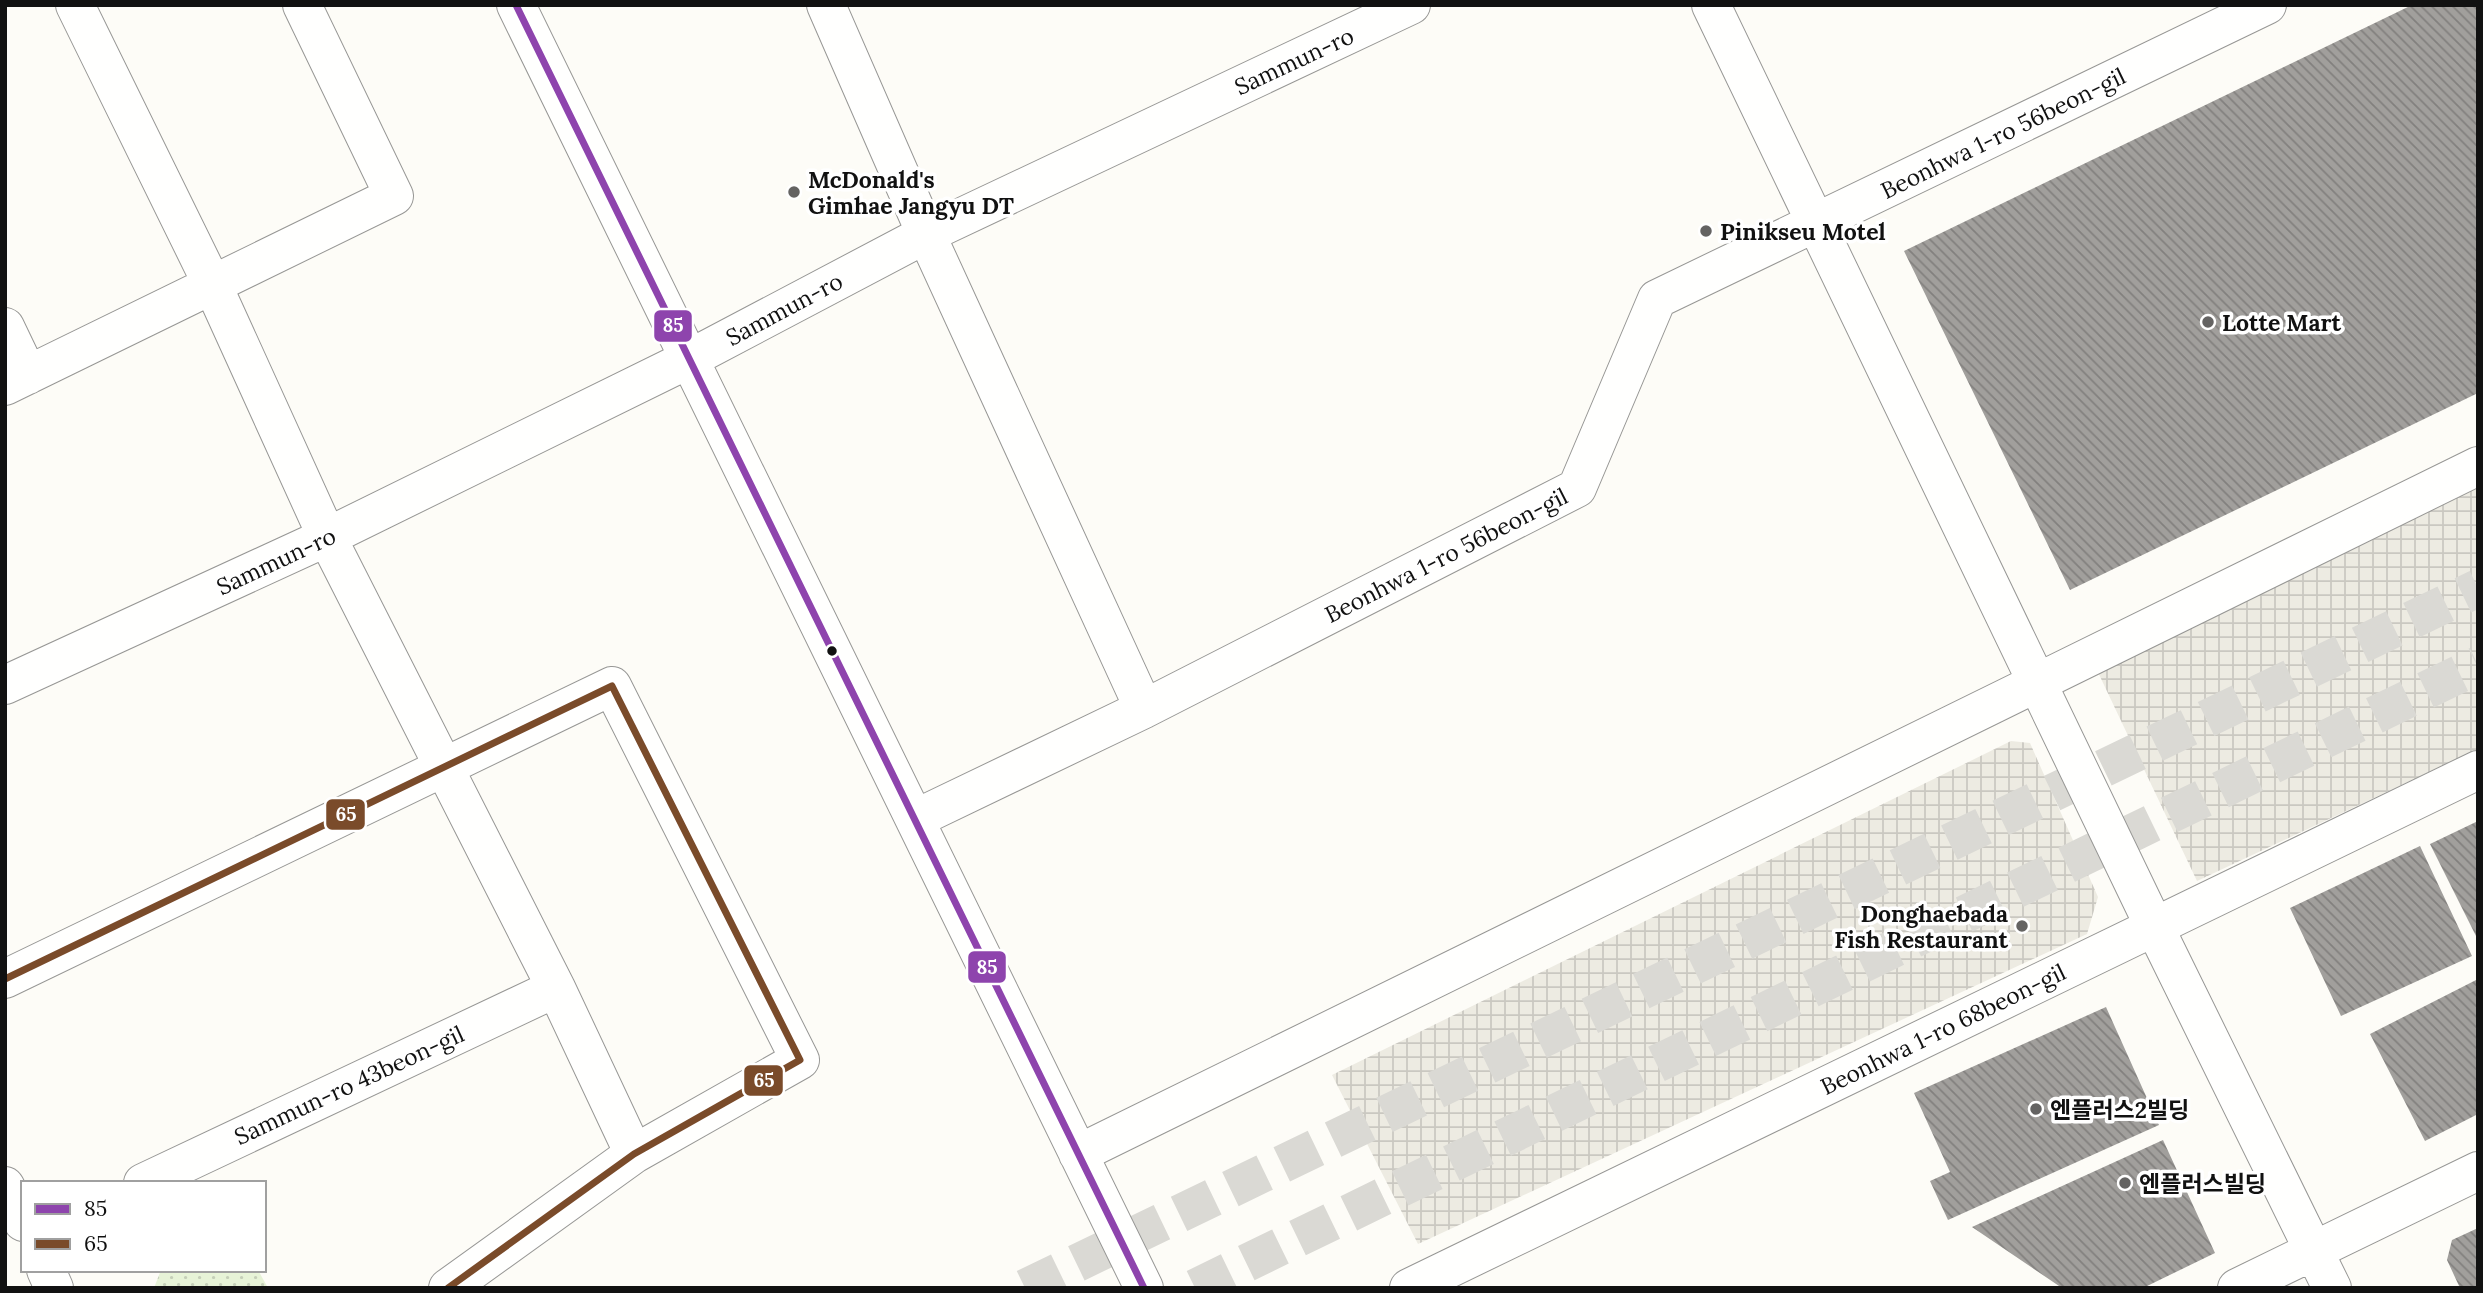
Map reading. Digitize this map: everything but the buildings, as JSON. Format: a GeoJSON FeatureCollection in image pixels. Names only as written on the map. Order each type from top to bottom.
{"type":"FeatureCollection","features":[{"type":"Feature","properties":{"kind":"street"},"geometry":{"type":"LineString","coordinates":[[75,5],[212,286],[327,537],[556,988],[634,1154]]}},
{"type":"Feature","properties":{"kind":"street"},"geometry":{"type":"LineString","coordinates":[[5,327],[16,381],[394,195],[302,5]]}},
{"type":"Feature","properties":{"kind":"street"},"geometry":{"type":"LineString","coordinates":[[516,5],[1144,1288]]}},
{"type":"Feature","properties":{"kind":"street"},"geometry":{"type":"LineString","coordinates":[[826,5],[926,234],[1144,709]]}},
{"type":"Feature","properties":{"kind":"street","name":"Sammun-ro"},"geometry":{"type":"LineString","coordinates":[[5,685],[327,537],[689,359],[926,234],[1411,5]]}},
{"type":"Feature","properties":{"kind":"street"},"geometry":{"type":"LineString","coordinates":[[1711,5],[2154,928],[2332,1288]]}},
{"type":"Feature","properties":{"kind":"street","name":"Beonhwa 1-ro 56beon-gil"},"geometry":{"type":"LineString","coordinates":[[915,820],[1144,709],[1577,488],[1657,299],[2267,5]]}},
{"type":"Feature","properties":{"kind":"street"},"geometry":{"type":"LineString","coordinates":[[1078,1154],[2478,466]]}},
{"type":"Feature","properties":{"kind":"street"},"geometry":{"type":"LineString","coordinates":[[5,979],[443,765],[612,686],[800,1060],[634,1154],[448,1288]]}},
{"type":"Feature","properties":{"kind":"street","name":"Beonhwa 1-ro 68beon-gil"},"geometry":{"type":"LineString","coordinates":[[1409,1288],[2478,770]]}},
{"type":"Feature","properties":{"kind":"street","name":"Sammun-ro 43beon-gil"},"geometry":{"type":"LineString","coordinates":[[146,1181],[556,988]]}},
{"type":"Feature","properties":{"kind":"street"},"geometry":{"type":"LineString","coordinates":[[2238,1288],[2478,1171]]}},
{"type":"Feature","properties":{"kind":"street"},"geometry":{"type":"LineString","coordinates":[[5,1186],[21,1218]]}},
{"type":"Feature","properties":{"kind":"street"},"geometry":{"type":"LineString","coordinates":[[47,1272],[54,1288]]}},
{"type":"Feature","properties":{"kind":"green space"},"geometry":{"type":"Polygon","coordinates":[[[160,1272],[259,1272],[268,1288],[154,1288],[160,1272]]]}},
{"type":"Feature","properties":{"kind":"shaded area"},"geometry":{"type":"Polygon","coordinates":[[[2478,481],[2478,749],[2197,881],[2095,666],[2478,481]]]}},
{"type":"Feature","properties":{"kind":"shaded area"},"geometry":{"type":"Polygon","coordinates":[[[2011,741],[2030,743],[2098,897],[2087,934],[1418,1244],[1332,1075],[2011,741]]]}},
{"type":"Feature","properties":{"kind":"tunnel"},"geometry":{"type":"LineString","coordinates":[[1025,1288],[2478,588]]}},
{"type":"Feature","properties":{"kind":"tunnel"},"geometry":{"type":"LineString","coordinates":[[1195,1288],[2478,665]]}},
{"type":"Feature","properties":{"kind":"transit line","name":"85"},"geometry":{"type":"LineString","coordinates":[[516,5],[1144,1288]]}},
{"type":"Feature","properties":{"kind":"transit line","name":"65"},"geometry":{"type":"LineString","coordinates":[[5,979],[612,686],[800,1060],[634,1154],[448,1288]]}},
{"type":"Feature","properties":{"kind":"place","name":"McDonald's Gimhae Jangyu DT"},"geometry":{"type":"Point","coordinates":[794,192]}},
{"type":"Feature","properties":{"kind":"place","name":"Pinikseu Motel"},"geometry":{"type":"Point","coordinates":[1706,231]}},
{"type":"Feature","properties":{"kind":"place","name":"Lotte Mart"},"geometry":{"type":"Point","coordinates":[2208,322]}},
{"type":"Feature","properties":{"kind":"place","name":"Donghaebada Fish Restaurant"},"geometry":{"type":"Point","coordinates":[2022,926]}},
{"type":"Feature","properties":{"kind":"place","name":"엔플러스2빌딩"},"geometry":{"type":"Point","coordinates":[2036,1109]}},
{"type":"Feature","properties":{"kind":"place","name":"엔플러스빌딩"},"geometry":{"type":"Point","coordinates":[2125,1183]}}]}
